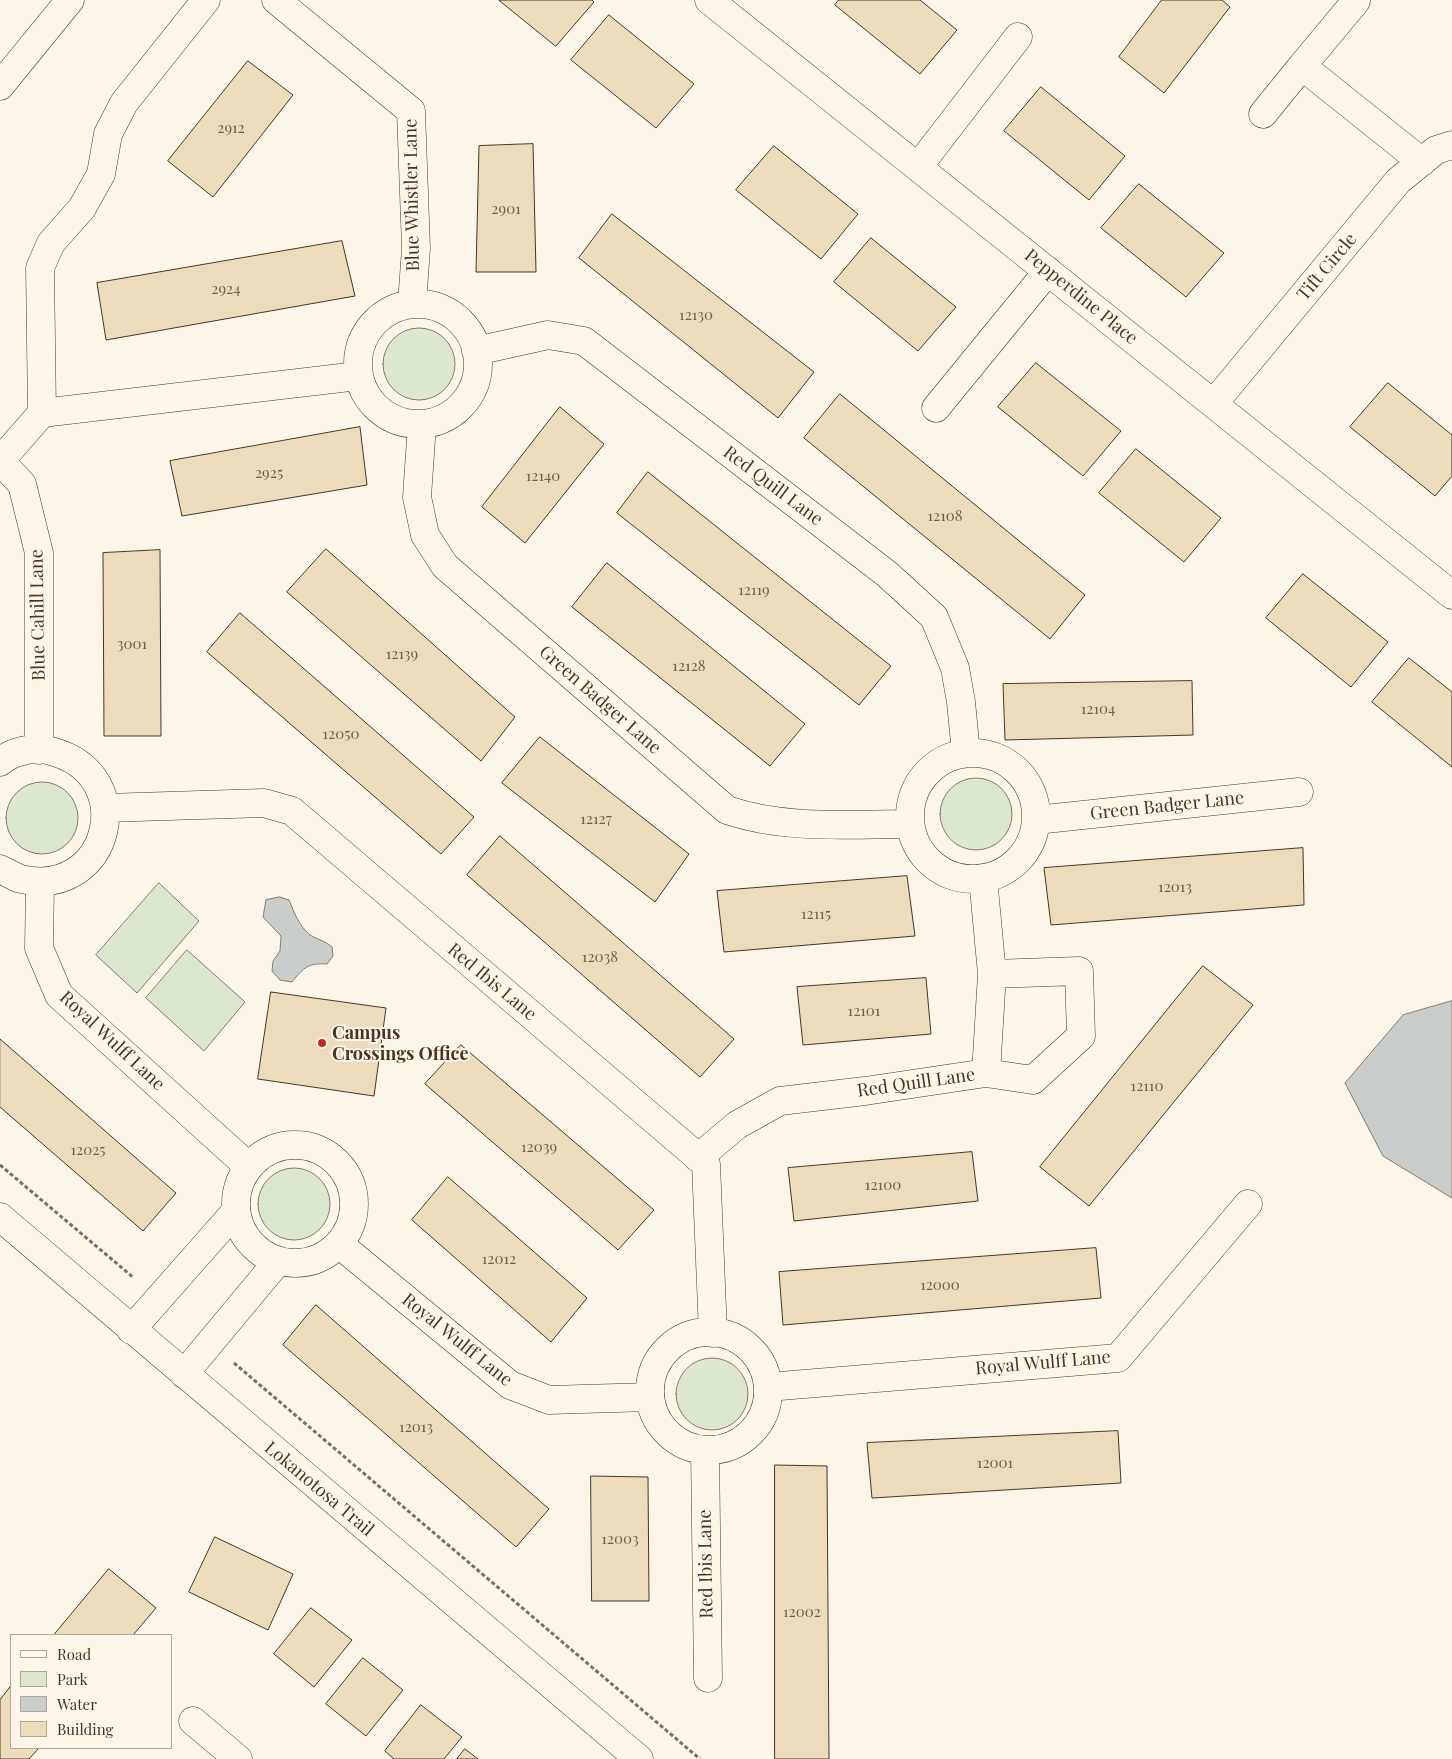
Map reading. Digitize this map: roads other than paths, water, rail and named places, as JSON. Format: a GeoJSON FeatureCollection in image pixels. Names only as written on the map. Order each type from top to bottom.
{"type":"FeatureCollection","features":[{"type":"Feature","properties":{"kind":"street"},"geometry":{"type":"LineString","coordinates":[[0,86],[70,0]]}},
{"type":"Feature","properties":{"kind":"street"},"geometry":{"type":"LineString","coordinates":[[0,461],[42,413],[40,268],[51,243],[82,208],[101,174],[108,134],[124,103],[206,0]]}},
{"type":"Feature","properties":{"kind":"street","name":"Blue Whistler Lane"},"geometry":{"type":"LineString","coordinates":[[276,0],[410,111],[416,248],[412,304]]}},
{"type":"Feature","properties":{"kind":"street","name":"Pepperdine Place"},"geometry":{"type":"LineString","coordinates":[[709,0],[1452,595]]}},
{"type":"Feature","properties":{"kind":"street"},"geometry":{"type":"LineString","coordinates":[[1263,114],[1356,1]]}},
{"type":"Feature","properties":{"kind":"street"},"geometry":{"type":"LineString","coordinates":[[918,167],[1018,37]]}},
{"type":"Feature","properties":{"kind":"street"},"geometry":{"type":"LineString","coordinates":[[1302,66],[1422,162]]}},
{"type":"Feature","properties":{"kind":"street","name":"Tift Circle"},"geometry":{"type":"LineString","coordinates":[[1214,403],[1398,181],[1436,150],[1452,146]]}},
{"type":"Feature","properties":{"kind":"street"},"geometry":{"type":"LineString","coordinates":[[936,408],[1048,271]]}},
{"type":"Feature","properties":{"kind":"street"},"geometry":{"type":"LineString","coordinates":[[412,304],[430,305],[446,311],[460,321],[470,335],[476,352],[478,369],[474,386],[466,400],[454,412],[439,420],[422,424],[405,423],[388,417],[374,406],[364,392],[358,376],[358,355],[364,336],[376,320],[392,309],[412,304]]}},
{"type":"Feature","properties":{"kind":"street","name":"Red Quill Lane"},"geometry":{"type":"LineString","coordinates":[[476,352],[548,335],[584,341],[887,574],[934,616],[955,668],[961,702],[966,753]]}},
{"type":"Feature","properties":{"kind":"street"},"geometry":{"type":"LineString","coordinates":[[42,413],[358,376]]}},
{"type":"Feature","properties":{"kind":"street","name":"Green Badger Lane"},"geometry":{"type":"LineString","coordinates":[[422,424],[416,498],[425,535],[445,566],[727,810],[750,818],[813,824],[910,824]]}},
{"type":"Feature","properties":{"kind":"street","name":"Blue Cahill Lane"},"geometry":{"type":"LineString","coordinates":[[0,461],[22,484],[39,553],[39,750]]}},
{"type":"Feature","properties":{"kind":"street"},"geometry":{"type":"LineString","coordinates":[[0,762],[23,751],[46,749],[67,755],[86,768],[99,786],[105,808],[105,830],[96,850],[81,867],[62,878],[40,882],[19,878],[0,869]]}},
{"type":"Feature","properties":{"kind":"street"},"geometry":{"type":"LineString","coordinates":[[966,753],[984,754],[1001,759],[1016,770],[1028,785],[1034,802],[1036,820],[1025,852],[1007,869],[983,878],[966,878],[950,874],[936,866],[923,855],[915,840],[910,824],[911,804],[917,785],[930,769],[946,758],[966,753]]}},
{"type":"Feature","properties":{"kind":"street","name":"Green Badger Lane"},"geometry":{"type":"LineString","coordinates":[[1036,820],[1299,792]]}},
{"type":"Feature","properties":{"kind":"street","name":"Red Ibis Lane"},"geometry":{"type":"LineString","coordinates":[[105,808],[264,803],[292,811],[706,1164],[713,1333]]}},
{"type":"Feature","properties":{"kind":"street","name":"Red Quill Lane"},"geometry":{"type":"LineString","coordinates":[[698,1158],[737,1125],[780,1102],[986,1073],[992,974],[983,878]]}},
{"type":"Feature","properties":{"kind":"street","name":"Royal Wulff Lane"},"geometry":{"type":"LineString","coordinates":[[40,882],[39,948],[59,995],[249,1167]]}},
{"type":"Feature","properties":{"kind":"street"},"geometry":{"type":"LineString","coordinates":[[986,1073],[1033,1080],[1082,1036],[1079,971],[992,974]]}},
{"type":"Feature","properties":{"kind":"street"},"geometry":{"type":"LineString","coordinates":[[299,1145],[317,1149],[333,1159],[346,1174],[353,1191],[354,1210],[349,1229],[339,1244],[326,1255],[311,1262],[294,1264],[278,1261],[262,1253],[250,1242],[241,1227],[236,1210],[236,1195],[240,1181],[249,1167],[262,1154],[280,1147],[299,1145]]}},
{"type":"Feature","properties":{"kind":"street","name":"Royal Wulff Lane"},"geometry":{"type":"LineString","coordinates":[[768,1387],[1118,1358],[1248,1204]]}},
{"type":"Feature","properties":{"kind":"street"},"geometry":{"type":"LineString","coordinates":[[132,1330],[236,1210]]}},
{"type":"Feature","properties":{"kind":"street","name":"Lokanotosa Trail"},"geometry":{"type":"LineString","coordinates":[[0,1217],[639,1759]]}},
{"type":"Feature","properties":{"kind":"street","name":"Royal Wulff Lane"},"geometry":{"type":"LineString","coordinates":[[339,1244],[510,1386],[549,1400],[650,1397]]}},
{"type":"Feature","properties":{"kind":"street"},"geometry":{"type":"LineString","coordinates":[[184,1374],[278,1261]]}},
{"type":"Feature","properties":{"kind":"street"},"geometry":{"type":"LineString","coordinates":[[704,1332],[723,1334],[741,1341],[755,1354],[764,1371],[768,1387],[765,1409],[756,1427],[742,1440],[724,1448],[705,1450],[685,1445],[669,1434],[657,1418],[650,1397],[650,1381],[657,1362],[668,1347],[685,1337],[704,1332]]}},
{"type":"Feature","properties":{"kind":"street","name":"Red Ibis Lane"},"geometry":{"type":"LineString","coordinates":[[705,1450],[708,1678]]}},
{"type":"Feature","properties":{"kind":"street"},"geometry":{"type":"LineString","coordinates":[[193,1721],[238,1759]]}},
{"type":"Feature","properties":{"kind":"water"},"geometry":{"type":"Polygon","coordinates":[[[280,897],[289,900],[297,919],[310,935],[332,947],[333,956],[327,964],[315,964],[307,967],[292,982],[280,980],[272,971],[273,961],[280,951],[281,936],[263,917],[266,900],[280,897]]]}},
{"type":"Feature","properties":{"kind":"water"},"geometry":{"type":"Polygon","coordinates":[[[1452,1001],[1452,1198],[1383,1156],[1345,1083],[1403,1015],[1452,1001]]]}},
{"type":"Feature","properties":{"kind":"place","name":"Campus Crossings Office"},"geometry":{"type":"Point","coordinates":[322,1043]}}]}
